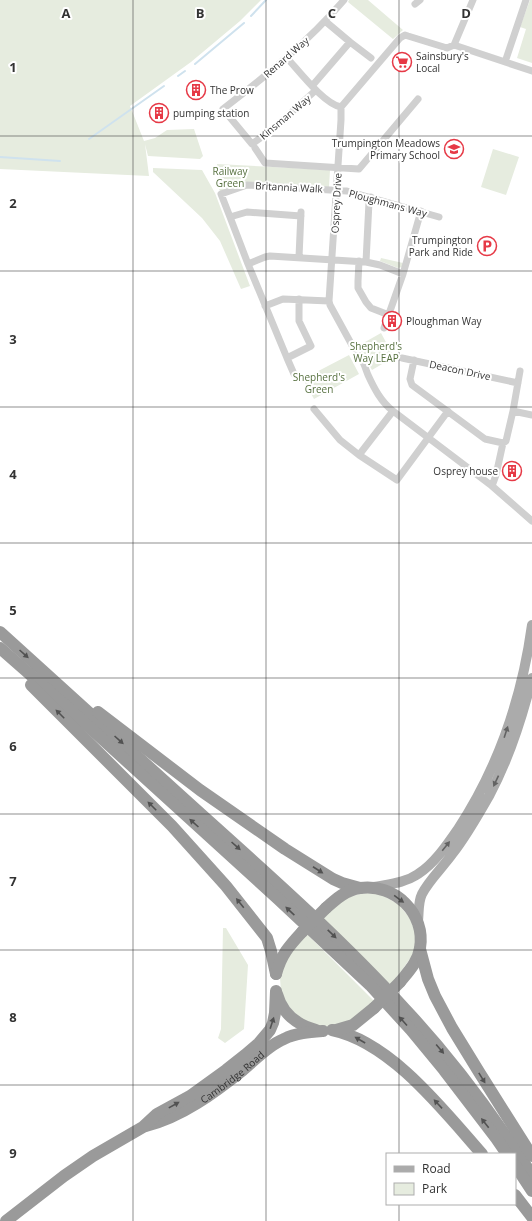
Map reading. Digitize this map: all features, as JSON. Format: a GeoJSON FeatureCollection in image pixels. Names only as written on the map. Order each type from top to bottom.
{"type":"FeatureCollection","features":[{"type":"Feature","properties":{"kind":"highway"},"geometry":{"type":"LineString","coordinates":[[0,632],[285,890],[368,970],[406,1009],[461,1074],[508,1137],[532,1175]]}},
{"type":"Feature","properties":{"kind":"highway"},"geometry":{"type":"LineString","coordinates":[[3,651],[20,675],[172,826],[226,886],[267,938],[276,974],[276,991],[285,1011],[295,1021],[308,1028],[342,1032],[356,1037],[389,1059],[404,1070],[437,1103],[481,1153]]}},
{"type":"Feature","properties":{"kind":"highway"},"geometry":{"type":"LineString","coordinates":[[3,651],[72,711],[265,887],[370,986],[411,1030],[444,1070],[507,1153]]}},
{"type":"Feature","properties":{"kind":"highway"},"geometry":{"type":"LineString","coordinates":[[48,676],[78,695],[200,790],[285,849],[342,884],[387,891],[399,898],[412,910],[418,921],[421,938],[420,949],[410,970],[400,982],[361,1020],[353,1025],[341,1029],[328,1030]]}},
{"type":"Feature","properties":{"kind":"highway"},"geometry":{"type":"LineString","coordinates":[[276,974],[282,956],[302,932],[341,895],[360,888]]}},
{"type":"Feature","properties":{"kind":"highway"},"geometry":{"type":"LineString","coordinates":[[420,949],[428,979],[452,1028],[478,1072],[532,1156]]}},
{"type":"Feature","properties":{"kind":"highway","name":"Cambridge Road"},"geometry":{"type":"LineString","coordinates":[[6,1221],[93,1156],[142,1127],[157,1114],[190,1096],[226,1070],[259,1043],[270,1030],[273,1023],[276,991]]}},
{"type":"Feature","properties":{"kind":"highway","name":"Cambridge Road"},"geometry":{"type":"LineString","coordinates":[[142,1127],[161,1122],[195,1104],[231,1079],[270,1047],[284,1038],[328,1030]]}},
{"type":"Feature","properties":{"kind":"highway"},"geometry":{"type":"LineString","coordinates":[[516,1167],[532,1191]]}},
{"type":"Feature","properties":{"kind":"highway"},"geometry":{"type":"LineString","coordinates":[[516,1196],[532,1217]]}},
{"type":"Feature","properties":{"kind":"main road"},"geometry":{"type":"LineString","coordinates":[[372,888],[400,882],[410,878],[428,866],[451,839],[472,808],[504,739],[528,652],[532,625]]}},
{"type":"Feature","properties":{"kind":"main road"},"geometry":{"type":"LineString","coordinates":[[418,921],[419,905],[422,894],[459,846],[498,777],[519,723],[532,678]]}},
{"type":"Feature","properties":{"kind":"street","name":"Renard Way"},"geometry":{"type":"LineString","coordinates":[[223,109],[287,58],[344,0]]}},
{"type":"Feature","properties":{"kind":"street"},"geometry":{"type":"LineString","coordinates":[[454,45],[473,0]]}},
{"type":"Feature","properties":{"kind":"street"},"geometry":{"type":"LineString","coordinates":[[505,62],[526,0]]}},
{"type":"Feature","properties":{"kind":"street"},"geometry":{"type":"LineString","coordinates":[[325,21],[370,58]]}},
{"type":"Feature","properties":{"kind":"street"},"geometry":{"type":"LineString","coordinates":[[287,58],[314,88],[336,106],[341,107],[400,38],[405,35],[447,48],[454,45],[532,71]]}},
{"type":"Feature","properties":{"kind":"street"},"geometry":{"type":"LineString","coordinates":[[314,88],[350,42]]}},
{"type":"Feature","properties":{"kind":"street","name":"Kinsman Way"},"geometry":{"type":"LineString","coordinates":[[223,109],[252,144],[273,129],[314,88]]}},
{"type":"Feature","properties":{"kind":"street"},"geometry":{"type":"LineString","coordinates":[[255,148],[265,164],[359,169],[418,99]]}},
{"type":"Feature","properties":{"kind":"street","name":"Osprey Drive"},"geometry":{"type":"LineString","coordinates":[[341,107],[329,301],[330,305],[353,347],[358,351],[384,404],[492,486],[521,510]]}},
{"type":"Feature","properties":{"kind":"street","name":"Britannia Walk"},"geometry":{"type":"LineString","coordinates":[[230,217],[221,194],[247,185],[337,190]]}},
{"type":"Feature","properties":{"kind":"street","name":"Ploughmans Way"},"geometry":{"type":"LineString","coordinates":[[337,190],[371,197],[439,217]]}},
{"type":"Feature","properties":{"kind":"street"},"geometry":{"type":"LineString","coordinates":[[371,197],[369,202],[363,261],[358,281],[358,288],[371,308],[389,314]]}},
{"type":"Feature","properties":{"kind":"street"},"geometry":{"type":"LineString","coordinates":[[384,328],[403,274],[421,211]]}},
{"type":"Feature","properties":{"kind":"street"},"geometry":{"type":"LineString","coordinates":[[294,374],[230,217],[247,212],[301,214],[299,257]]}},
{"type":"Feature","properties":{"kind":"street"},"geometry":{"type":"LineString","coordinates":[[248,264],[265,257],[332,259],[363,261],[380,265],[403,274]]}},
{"type":"Feature","properties":{"kind":"street"},"geometry":{"type":"LineString","coordinates":[[265,306],[283,299],[329,301]]}},
{"type":"Feature","properties":{"kind":"street"},"geometry":{"type":"LineString","coordinates":[[287,358],[311,346],[299,321],[299,299]]}},
{"type":"Feature","properties":{"kind":"street","name":"Deacon Drive"},"geometry":{"type":"LineString","coordinates":[[402,358],[518,383]]}},
{"type":"Feature","properties":{"kind":"street"},"geometry":{"type":"LineString","coordinates":[[414,360],[410,379],[412,385],[485,439],[503,443]]}},
{"type":"Feature","properties":{"kind":"street"},"geometry":{"type":"LineString","coordinates":[[492,486],[503,443],[506,441],[520,372]]}},
{"type":"Feature","properties":{"kind":"street"},"geometry":{"type":"LineString","coordinates":[[314,408],[340,440],[359,456],[398,480],[448,411]]}},
{"type":"Feature","properties":{"kind":"street"},"geometry":{"type":"LineString","coordinates":[[359,456],[393,411]]}},
{"type":"Feature","properties":{"kind":"street"},"geometry":{"type":"LineString","coordinates":[[513,411],[532,415]]}},
{"type":"Feature","properties":{"kind":"street"},"geometry":{"type":"LineString","coordinates":[[521,510],[532,514]]}},
{"type":"Feature","properties":{"kind":"street"},"geometry":{"type":"LineString","coordinates":[[521,510],[532,521]]}},
{"type":"Feature","properties":{"kind":"green space"},"geometry":{"type":"Polygon","coordinates":[[[0,0],[261,0],[240,21],[191,62],[130,106],[144,141],[155,138],[167,130],[194,129],[203,156],[200,159],[148,156],[145,144],[149,176],[0,169],[0,0]]]}},
{"type":"Feature","properties":{"kind":"green space"},"geometry":{"type":"Polygon","coordinates":[[[349,0],[368,0],[403,30],[393,39],[348,2],[349,0]]]}},
{"type":"Feature","properties":{"kind":"green space"},"geometry":{"type":"Polygon","coordinates":[[[530,0],[532,0],[532,63],[517,58],[526,29],[520,27],[530,0]]]}},
{"type":"Feature","properties":{"kind":"green space"},"geometry":{"type":"Polygon","coordinates":[[[493,149],[519,157],[506,195],[481,187],[493,149]]]}},
{"type":"Feature","properties":{"kind":"green space","name":"Railway Green"},"geometry":{"type":"Polygon","coordinates":[[[217,164],[330,170],[329,187],[246,183],[221,193],[219,189],[217,164]]]}},
{"type":"Feature","properties":{"kind":"green space"},"geometry":{"type":"Polygon","coordinates":[[[153,168],[202,170],[215,193],[250,286],[241,289],[220,241],[202,218],[153,172],[153,168]]]}},
{"type":"Feature","properties":{"kind":"green space"},"geometry":{"type":"Polygon","coordinates":[[[381,258],[403,263],[402,267],[398,268],[380,261],[381,258]]]}},
{"type":"Feature","properties":{"kind":"green space","name":"Shepherd's Way LEAP"},"geometry":{"type":"Polygon","coordinates":[[[381,333],[394,357],[372,370],[358,346],[381,333]]]}},
{"type":"Feature","properties":{"kind":"green space","name":"Shepherd's Green"},"geometry":{"type":"Polygon","coordinates":[[[349,355],[359,374],[314,399],[303,379],[349,355]]]}},
{"type":"Feature","properties":{"kind":"green space"},"geometry":{"type":"Polygon","coordinates":[[[367,893],[380,894],[398,904],[410,918],[416,935],[414,953],[390,987],[322,920],[332,909],[347,898],[367,893]]]}},
{"type":"Feature","properties":{"kind":"green space"},"geometry":{"type":"Polygon","coordinates":[[[223,928],[226,928],[248,965],[244,1029],[225,1043],[218,1038],[221,1029],[223,928]]]}},
{"type":"Feature","properties":{"kind":"green space"},"geometry":{"type":"Polygon","coordinates":[[[306,933],[374,1001],[358,1018],[326,1028],[300,1019],[287,1004],[281,991],[280,978],[282,964],[306,933]]]}},
{"type":"Feature","properties":{"kind":"waterway"},"geometry":{"type":"LineString","coordinates":[[251,16],[266,0]]}},
{"type":"Feature","properties":{"kind":"waterway"},"geometry":{"type":"LineString","coordinates":[[195,64],[244,23]]}},
{"type":"Feature","properties":{"kind":"waterway"},"geometry":{"type":"LineString","coordinates":[[178,76],[185,71]]}},
{"type":"Feature","properties":{"kind":"waterway"},"geometry":{"type":"LineString","coordinates":[[89,139],[164,86]]}},
{"type":"Feature","properties":{"kind":"waterway"},"geometry":{"type":"LineString","coordinates":[[0,157],[60,161]]}},
{"type":"Feature","properties":{"kind":"place","name":"Sainsbury's Local"},"geometry":{"type":"Point","coordinates":[402,62]}},
{"type":"Feature","properties":{"kind":"place","name":"The Prow"},"geometry":{"type":"Point","coordinates":[196,90]}},
{"type":"Feature","properties":{"kind":"place","name":"pumping station"},"geometry":{"type":"Point","coordinates":[159,113]}},
{"type":"Feature","properties":{"kind":"place","name":"Trumpington Meadows Primary School"},"geometry":{"type":"Point","coordinates":[454,149]}},
{"type":"Feature","properties":{"kind":"place","name":"Trumpington Park and Ride"},"geometry":{"type":"Point","coordinates":[487,246]}},
{"type":"Feature","properties":{"kind":"place","name":"Ploughman Way"},"geometry":{"type":"Point","coordinates":[392,321]}},
{"type":"Feature","properties":{"kind":"place","name":"Osprey house"},"geometry":{"type":"Point","coordinates":[512,471]}}]}
